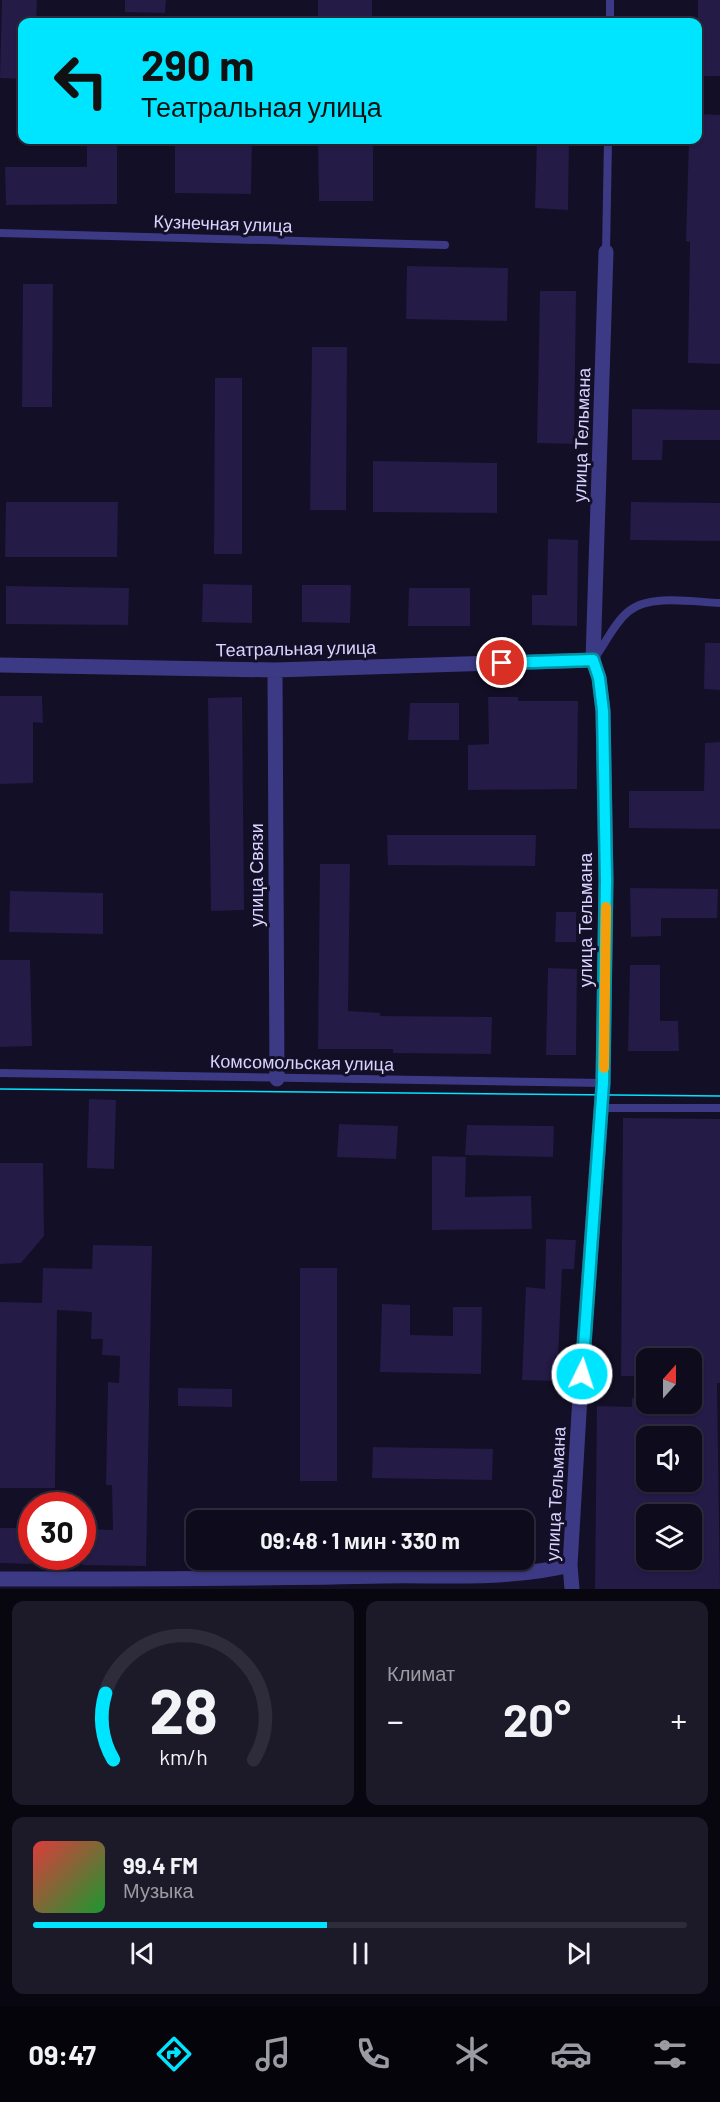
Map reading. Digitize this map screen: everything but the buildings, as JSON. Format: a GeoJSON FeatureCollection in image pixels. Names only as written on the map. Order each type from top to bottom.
{"type":"FeatureCollection","features":[{"type":"Feature","properties":{"kind":"street","name":"улица Тельмана"},"geometry":{"type":"LineString","coordinates":[[572,1589],[570,1565],[580,1396],[603,1083],[606,880],[603,711],[599,678],[593,660],[606,252]]}},
{"type":"Feature","properties":{"kind":"street","name":"Театральная улица"},"geometry":{"type":"LineString","coordinates":[[0,665],[275,670],[593,660]]}},
{"type":"Feature","properties":{"kind":"street","name":"улица Связи"},"geometry":{"type":"LineString","coordinates":[[275,670],[277,1078]]}},
{"type":"Feature","properties":{"kind":"street"},"geometry":{"type":"LineString","coordinates":[[0,1579],[323,1578],[508,1574],[547,1571],[570,1565]]}},
{"type":"Feature","properties":{"kind":"lane"},"geometry":{"type":"LineString","coordinates":[[610,0],[610,18]]}},
{"type":"Feature","properties":{"kind":"lane"},"geometry":{"type":"LineString","coordinates":[[606,252],[608,144]]}},
{"type":"Feature","properties":{"kind":"lane","name":"Кузнечная улица"},"geometry":{"type":"LineString","coordinates":[[0,233],[445,245]]}},
{"type":"Feature","properties":{"kind":"lane"},"geometry":{"type":"LineString","coordinates":[[593,660],[622,618],[630,610],[640,605],[663,600],[720,603]]}},
{"type":"Feature","properties":{"kind":"lane","name":"Комсомольская улица"},"geometry":{"type":"LineString","coordinates":[[0,1073],[603,1083]]}},
{"type":"Feature","properties":{"kind":"lane"},"geometry":{"type":"LineString","coordinates":[[602,1108],[720,1108]]}},
{"type":"Feature","properties":{"kind":"tram line"},"geometry":{"type":"LineString","coordinates":[[0,1089],[720,1096]]}},
{"type":"Feature","properties":{"kind":"slow traffic"},"geometry":{"type":"LineString","coordinates":[[604,1068],[606,907]]}},
{"type":"Feature","properties":{"kind":"route"},"geometry":{"type":"LineString","coordinates":[[502,663],[593,660],[599,678],[603,711],[606,880],[603,1083],[582,1374]]}}]}
